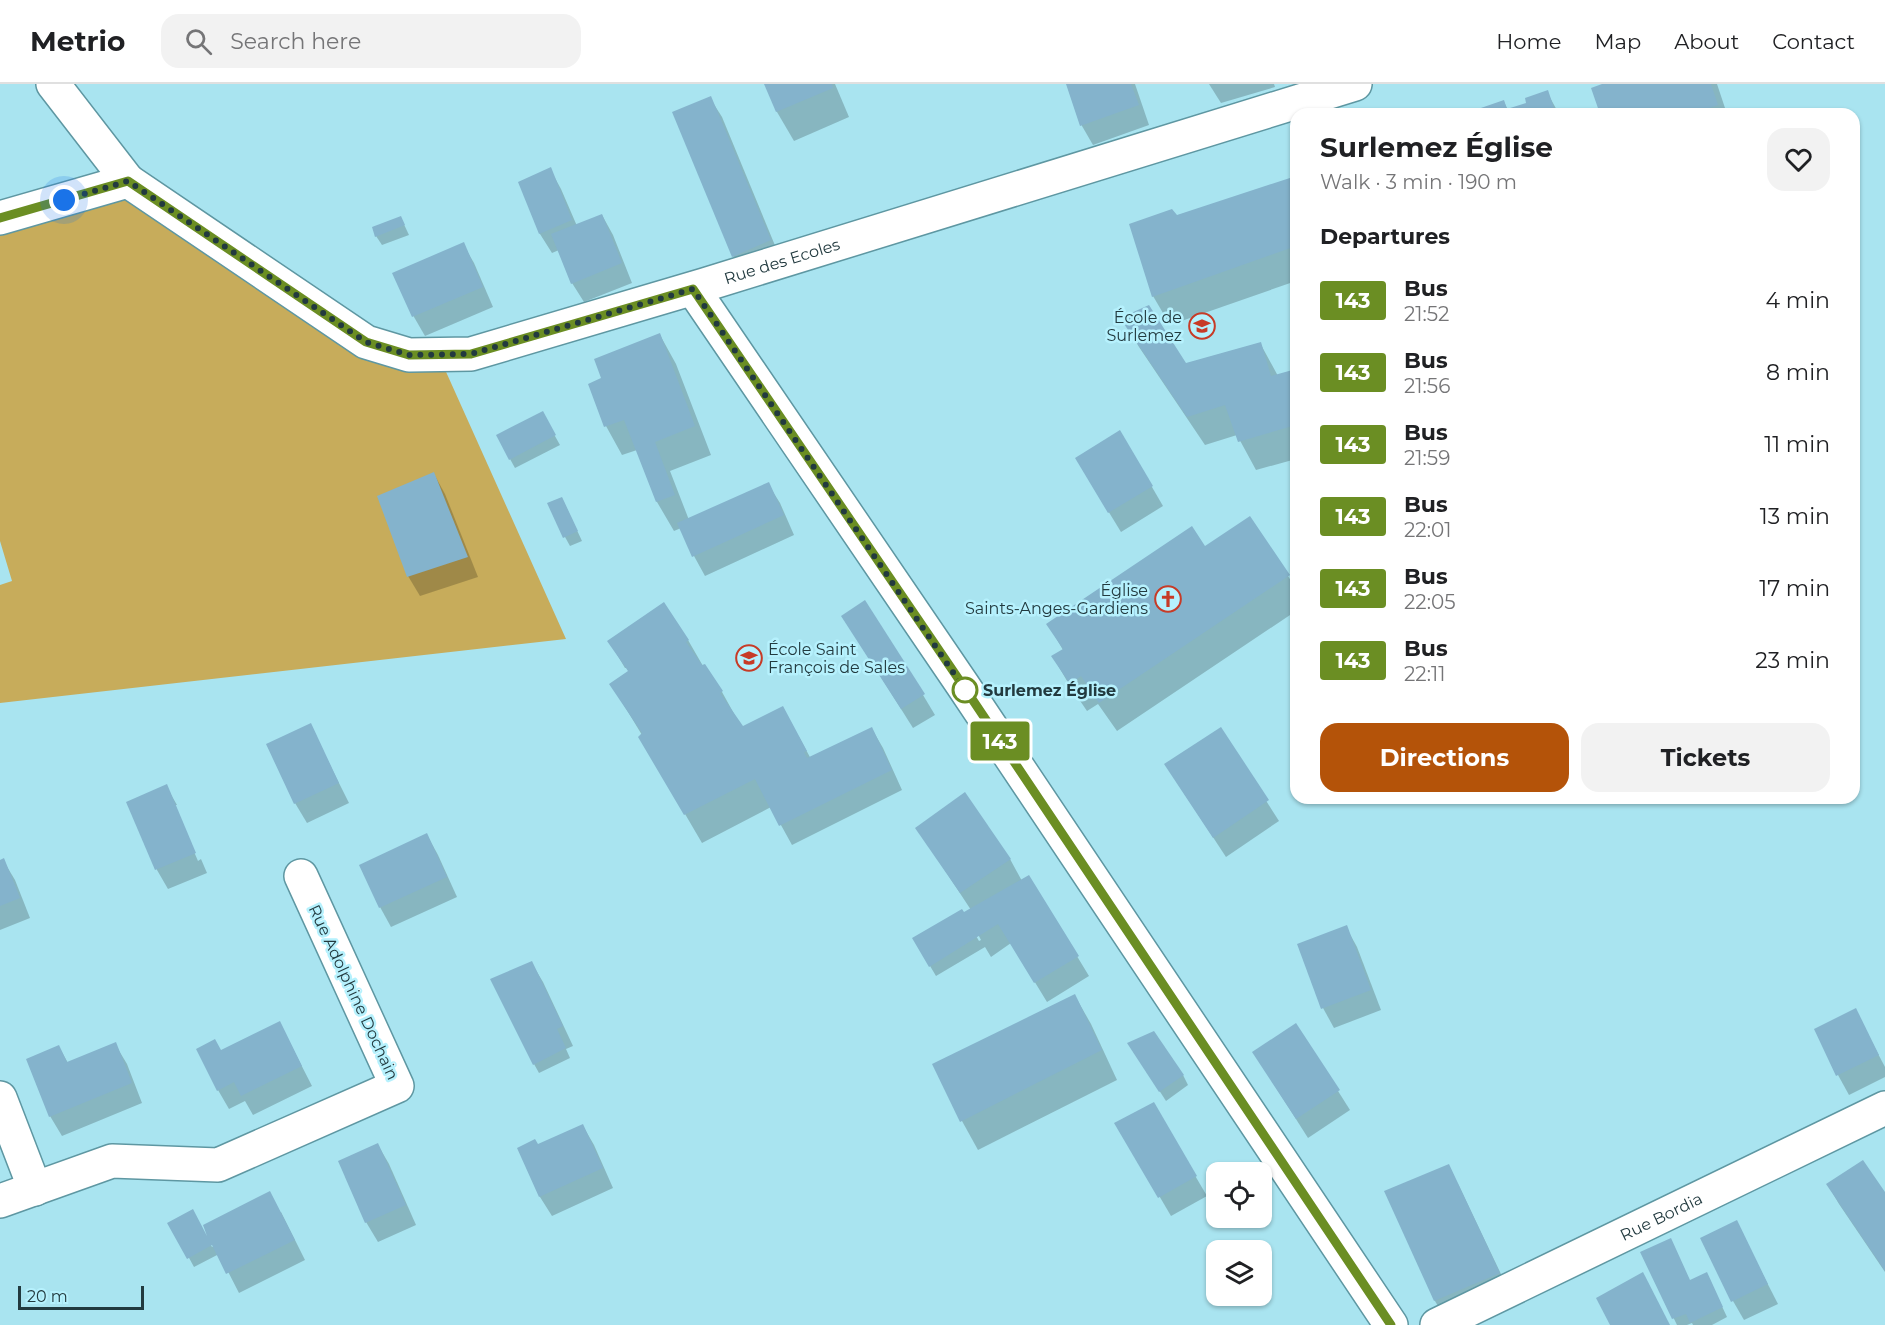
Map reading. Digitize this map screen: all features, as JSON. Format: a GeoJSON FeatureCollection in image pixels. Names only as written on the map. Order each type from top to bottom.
{"type":"FeatureCollection","features":[{"type":"Feature","properties":{"kind":"street","name":"Rue des Ecoles"},"geometry":{"type":"LineString","coordinates":[[53,84],[128,181],[366,342],[409,355],[471,354],[693,289],[1355,84]]}},
{"type":"Feature","properties":{"kind":"street"},"geometry":{"type":"LineString","coordinates":[[0,218],[128,181]]}},
{"type":"Feature","properties":{"kind":"street"},"geometry":{"type":"LineString","coordinates":[[693,289],[955,674],[1391,1325]]}},
{"type":"Feature","properties":{"kind":"street","name":"Rue Adolphine Dochain"},"geometry":{"type":"LineString","coordinates":[[0,1201],[112,1161],[218,1165],[397,1086],[301,876]]}},
{"type":"Feature","properties":{"kind":"street"},"geometry":{"type":"LineString","coordinates":[[0,1098],[35,1189]]}},
{"type":"Feature","properties":{"kind":"street","name":"Rue Bordia"},"geometry":{"type":"LineString","coordinates":[[1437,1325],[1885,1108]]}},
{"type":"Feature","properties":{"kind":"shaded area"},"geometry":{"type":"Polygon","coordinates":[[[128,181],[366,342],[438,354],[566,639],[0,703],[0,585],[12,581],[0,541],[0,218],[128,181]]]}},
{"type":"Feature","properties":{"kind":"building"},"geometry":{"type":"Polygon","coordinates":[[[764,84],[832,84],[833,88],[776,112],[764,84]]]}},
{"type":"Feature","properties":{"kind":"building"},"geometry":{"type":"Polygon","coordinates":[[[1066,84],[1131,84],[1139,105],[1080,126],[1066,84]]]}},
{"type":"Feature","properties":{"kind":"building"},"geometry":{"type":"Polygon","coordinates":[[[1602,84],[1711,84],[1718,105],[1709,108],[1598,108],[1591,88],[1602,84]]]}},
{"type":"Feature","properties":{"kind":"building"},"geometry":{"type":"Polygon","coordinates":[[[1548,90],[1554,108],[1510,108],[1526,103],[1525,98],[1548,90]]]}},
{"type":"Feature","properties":{"kind":"building"},"geometry":{"type":"Polygon","coordinates":[[[711,96],[771,240],[732,257],[672,112],[711,96]]]}},
{"type":"Feature","properties":{"kind":"building"},"geometry":{"type":"Polygon","coordinates":[[[1504,100],[1507,108],[1481,108],[1504,100]]]}},
{"type":"Feature","properties":{"kind":"building"},"geometry":{"type":"Polygon","coordinates":[[[551,167],[572,220],[539,234],[518,182],[551,167]]]}},
{"type":"Feature","properties":{"kind":"building"},"geometry":{"type":"Polygon","coordinates":[[[1290,178],[1290,248],[1152,297],[1129,224],[1172,209],[1177,215],[1290,178]]]}},
{"type":"Feature","properties":{"kind":"building"},"geometry":{"type":"Polygon","coordinates":[[[602,214],[622,263],[571,284],[551,234],[602,214]]]}},
{"type":"Feature","properties":{"kind":"building"},"geometry":{"type":"Polygon","coordinates":[[[401,216],[405,225],[375,237],[372,227],[401,216]]]}},
{"type":"Feature","properties":{"kind":"building"},"geometry":{"type":"Polygon","coordinates":[[[464,242],[483,287],[412,317],[392,273],[464,242]]]}},
{"type":"Feature","properties":{"kind":"building"},"geometry":{"type":"Polygon","coordinates":[[[1149,305],[1186,363],[1261,342],[1271,376],[1290,371],[1290,427],[1238,442],[1225,405],[1187,417],[1120,318],[1149,305]]]}},
{"type":"Feature","properties":{"kind":"building"},"geometry":{"type":"Polygon","coordinates":[[[660,333],[695,426],[655,442],[675,495],[656,502],[624,420],[604,427],[588,384],[601,378],[594,359],[660,333]]]}},
{"type":"Feature","properties":{"kind":"building"},"geometry":{"type":"Polygon","coordinates":[[[543,411],[556,435],[509,460],[496,435],[543,411]]]}},
{"type":"Feature","properties":{"kind":"building"},"geometry":{"type":"Polygon","coordinates":[[[1120,430],[1153,486],[1108,513],[1075,458],[1120,430]]]}},
{"type":"Feature","properties":{"kind":"building"},"geometry":{"type":"Polygon","coordinates":[[[434,472],[468,557],[407,577],[377,496],[434,472]]]}},
{"type":"Feature","properties":{"kind":"building"},"geometry":{"type":"Polygon","coordinates":[[[769,482],[784,515],[692,557],[677,523],[769,482]]]}},
{"type":"Feature","properties":{"kind":"building"},"geometry":{"type":"Polygon","coordinates":[[[562,497],[578,531],[563,538],[547,503],[562,497]]]}},
{"type":"Feature","properties":{"kind":"building","name":"Église Saints-Anges-Gardiens"},"geometry":{"type":"Polygon","coordinates":[[[1250,516],[1290,575],[1099,703],[1081,676],[1070,684],[1051,656],[1063,649],[1046,624],[1192,526],[1205,546],[1250,516]]]}},
{"type":"Feature","properties":{"kind":"building"},"geometry":{"type":"Polygon","coordinates":[[[865,600],[925,694],[901,709],[841,616],[865,600]]]}},
{"type":"Feature","properties":{"kind":"building"},"geometry":{"type":"Polygon","coordinates":[[[664,602],[689,640],[686,642],[702,665],[705,664],[723,691],[720,693],[743,726],[783,706],[807,751],[804,752],[807,758],[872,727],[892,770],[779,826],[755,779],[684,815],[638,737],[642,733],[609,684],[628,671],[607,641],[664,602]]]}},
{"type":"Feature","properties":{"kind":"building"},"geometry":{"type":"Polygon","coordinates":[[[311,723],[339,783],[294,804],[266,744],[311,723]]]}},
{"type":"Feature","properties":{"kind":"building"},"geometry":{"type":"Polygon","coordinates":[[[1221,727],[1269,800],[1213,838],[1164,764],[1221,727]]]}},
{"type":"Feature","properties":{"kind":"building"},"geometry":{"type":"Polygon","coordinates":[[[167,784],[196,853],[155,870],[126,802],[167,784]]]}},
{"type":"Feature","properties":{"kind":"building"},"geometry":{"type":"Polygon","coordinates":[[[965,792],[1011,859],[960,893],[915,828],[965,792]]]}},
{"type":"Feature","properties":{"kind":"building"},"geometry":{"type":"Polygon","coordinates":[[[427,833],[447,877],[379,908],[359,865],[427,833]]]}},
{"type":"Feature","properties":{"kind":"building"},"geometry":{"type":"Polygon","coordinates":[[[4,858],[20,898],[0,906],[0,860],[4,858]]]}},
{"type":"Feature","properties":{"kind":"building"},"geometry":{"type":"Polygon","coordinates":[[[1029,875],[1079,956],[1034,983],[998,924],[929,967],[912,938],[962,909],[964,912],[1029,875]]]}},
{"type":"Feature","properties":{"kind":"building"},"geometry":{"type":"Polygon","coordinates":[[[1347,925],[1371,990],[1321,1009],[1297,944],[1347,925]]]}},
{"type":"Feature","properties":{"kind":"building"},"geometry":{"type":"Polygon","coordinates":[[[532,961],[563,1026],[557,1029],[566,1048],[533,1065],[490,979],[532,961]]]}},
{"type":"Feature","properties":{"kind":"building"},"geometry":{"type":"Polygon","coordinates":[[[1075,994],[1102,1050],[960,1122],[932,1064],[1075,994]]]}},
{"type":"Feature","properties":{"kind":"building"},"geometry":{"type":"Polygon","coordinates":[[[1856,1008],[1879,1055],[1836,1076],[1814,1029],[1856,1008]]]}},
{"type":"Feature","properties":{"kind":"building"},"geometry":{"type":"Polygon","coordinates":[[[280,1021],[302,1066],[241,1096],[234,1082],[217,1091],[196,1049],[215,1039],[221,1050],[280,1021]]]}},
{"type":"Feature","properties":{"kind":"building"},"geometry":{"type":"Polygon","coordinates":[[[1296,1023],[1340,1090],[1296,1119],[1252,1052],[1296,1023]]]}},
{"type":"Feature","properties":{"kind":"building"},"geometry":{"type":"Polygon","coordinates":[[[1154,1031],[1184,1075],[1159,1092],[1127,1043],[1154,1031]]]}},
{"type":"Feature","properties":{"kind":"building"},"geometry":{"type":"Polygon","coordinates":[[[116,1042],[132,1083],[49,1117],[26,1059],[59,1045],[67,1062],[116,1042]]]}},
{"type":"Feature","properties":{"kind":"building"},"geometry":{"type":"Polygon","coordinates":[[[1154,1102],[1197,1176],[1158,1198],[1114,1123],[1154,1102]]]}},
{"type":"Feature","properties":{"kind":"building"},"geometry":{"type":"Polygon","coordinates":[[[583,1124],[603,1168],[539,1197],[517,1148],[535,1139],[538,1144],[583,1124]]]}},
{"type":"Feature","properties":{"kind":"building"},"geometry":{"type":"Polygon","coordinates":[[[378,1143],[406,1205],[365,1223],[338,1161],[378,1143]]]}},
{"type":"Feature","properties":{"kind":"building"},"geometry":{"type":"Polygon","coordinates":[[[1863,1160],[1885,1192],[1885,1271],[1826,1184],[1863,1160]]]}},
{"type":"Feature","properties":{"kind":"building"},"geometry":{"type":"Polygon","coordinates":[[[1449,1164],[1500,1273],[1434,1301],[1384,1191],[1449,1164]]]}},
{"type":"Feature","properties":{"kind":"building"},"geometry":{"type":"Polygon","coordinates":[[[270,1191],[295,1240],[226,1274],[212,1245],[187,1259],[167,1223],[193,1209],[207,1236],[203,1225],[270,1191]]]}},
{"type":"Feature","properties":{"kind":"building"},"geometry":{"type":"Polygon","coordinates":[[[1737,1220],[1768,1284],[1731,1302],[1700,1238],[1737,1220]]]}},
{"type":"Feature","properties":{"kind":"building"},"geometry":{"type":"Polygon","coordinates":[[[1671,1238],[1690,1280],[1707,1272],[1723,1307],[1690,1323],[1686,1314],[1672,1319],[1640,1252],[1671,1238]]]}},
{"type":"Feature","properties":{"kind":"building"},"geometry":{"type":"Polygon","coordinates":[[[1643,1272],[1670,1325],[1610,1325],[1596,1298],[1643,1272]]]}},
{"type":"Feature","properties":{"kind":"bus line","name":"143"},"geometry":{"type":"LineString","coordinates":[[0,218],[128,181],[366,342],[409,355],[471,354],[693,289],[962,684],[1391,1325]]}},
{"type":"Feature","properties":{"kind":"place","name":"École de Surlemez"},"geometry":{"type":"Point","coordinates":[1202,326]}},
{"type":"Feature","properties":{"kind":"place","name":"Église Saints-Anges-Gardiens"},"geometry":{"type":"Point","coordinates":[1168,599]}},
{"type":"Feature","properties":{"kind":"place","name":"École Saint François de Sales"},"geometry":{"type":"Point","coordinates":[749,658]}},
{"type":"Feature","properties":{"kind":"place","name":"Surlemez Église"},"geometry":{"type":"Point","coordinates":[965,690]}},
{"type":"Feature","properties":{"kind":"route"},"geometry":{"type":"LineString","coordinates":[[64,200],[128,181],[366,342],[409,355],[471,354],[693,289],[965,690]]}}]}
